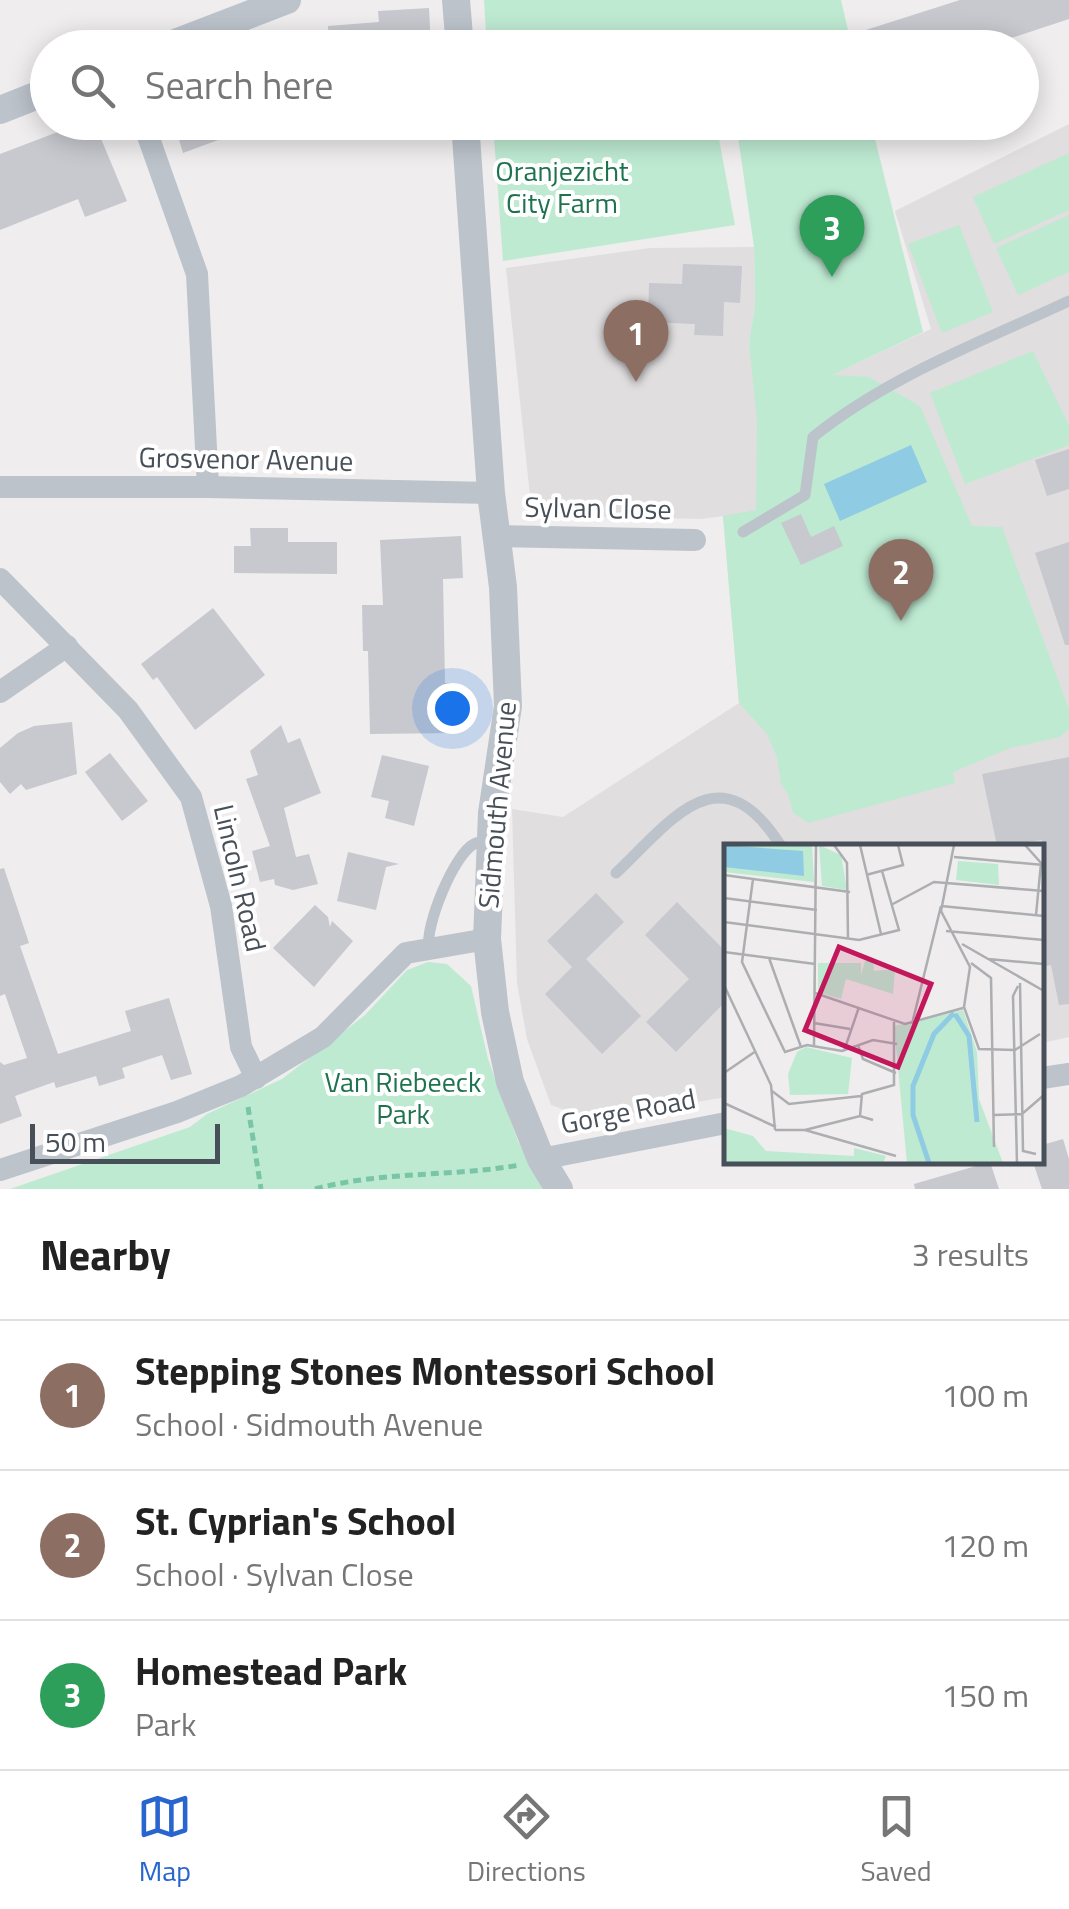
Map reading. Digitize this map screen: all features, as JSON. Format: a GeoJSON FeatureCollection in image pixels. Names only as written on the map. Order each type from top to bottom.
{"type":"FeatureCollection","features":[{"type":"Feature","properties":{"kind":"street"},"geometry":{"type":"LineString","coordinates":[[209,30],[287,0]]}},
{"type":"Feature","properties":{"kind":"street"},"geometry":{"type":"LineString","coordinates":[[456,0],[458,30]]}},
{"type":"Feature","properties":{"kind":"street"},"geometry":{"type":"LineString","coordinates":[[0,110],[30,98]]}},
{"type":"Feature","properties":{"kind":"street"},"geometry":{"type":"LineString","coordinates":[[149,140],[197,274],[208,487]]}},
{"type":"Feature","properties":{"kind":"street","name":"Sidmouth Avenue"},"geometry":{"type":"LineString","coordinates":[[0,1170],[177,1112],[248,1082],[322,1037],[406,953],[486,939],[490,840],[508,706],[499,536],[491,493],[466,140]]}},
{"type":"Feature","properties":{"kind":"street","name":"Grosvenor Avenue"},"geometry":{"type":"LineString","coordinates":[[0,487],[491,493]]}},
{"type":"Feature","properties":{"kind":"street","name":"Sylvan Close"},"geometry":{"type":"LineString","coordinates":[[499,536],[696,540]]}},
{"type":"Feature","properties":{"kind":"street","name":"Lincoln Road"},"geometry":{"type":"LineString","coordinates":[[0,579],[128,710],[191,797],[221,906],[248,1082]]}},
{"type":"Feature","properties":{"kind":"street"},"geometry":{"type":"LineString","coordinates":[[0,692],[67,646]]}},
{"type":"Feature","properties":{"kind":"street"},"geometry":{"type":"LineString","coordinates":[[486,939],[495,1012],[510,1082],[542,1161],[559,1189]]}},
{"type":"Feature","properties":{"kind":"street"},"geometry":{"type":"LineString","coordinates":[[1044,1078],[1069,1074]]}},
{"type":"Feature","properties":{"kind":"street","name":"Gorge Road"},"geometry":{"type":"LineString","coordinates":[[542,1161],[724,1123]]}},
{"type":"Feature","properties":{"kind":"lane"},"geometry":{"type":"LineString","coordinates":[[743,532],[806,496],[813,437],[845,411],[913,372],[1069,302]]}},
{"type":"Feature","properties":{"kind":"lane"},"geometry":{"type":"LineString","coordinates":[[616,873],[680,812],[704,797],[724,797],[754,813],[778,844]]}},
{"type":"Feature","properties":{"kind":"lane"},"geometry":{"type":"LineString","coordinates":[[429,948],[430,920],[457,865],[474,844],[490,840]]}},
{"type":"Feature","properties":{"kind":"path"},"geometry":{"type":"LineString","coordinates":[[248,1082],[247,1102],[261,1189]]}},
{"type":"Feature","properties":{"kind":"path"},"geometry":{"type":"LineString","coordinates":[[315,1189],[369,1177],[442,1176],[542,1161]]}},
{"type":"Feature","properties":{"kind":"shaded area"},"geometry":{"type":"Polygon","coordinates":[[[1069,124],[1069,1037],[1044,1043],[1044,844],[724,844],[724,1097],[592,1120],[551,1105],[527,1039],[517,983],[512,809],[563,817],[739,703],[723,516],[702,519],[532,515],[506,268],[650,248],[754,247],[755,306],[749,342],[779,399],[931,329],[895,211],[1069,124]]]}},
{"type":"Feature","properties":{"kind":"green space"},"geometry":{"type":"Polygon","coordinates":[[[484,0],[841,0],[848,30],[486,30],[484,0]]]}},
{"type":"Feature","properties":{"kind":"green space","name":"Oranjezicht City Farm"},"geometry":{"type":"Polygon","coordinates":[[[494,140],[719,140],[735,225],[503,261],[494,140]]]}},
{"type":"Feature","properties":{"kind":"green space"},"geometry":{"type":"Polygon","coordinates":[[[738,140],[875,140],[923,332],[832,375],[869,377],[920,406],[972,526],[1002,527],[1069,710],[1069,729],[1060,737],[1010,748],[953,772],[955,783],[808,823],[793,813],[767,734],[739,703],[723,516],[756,510],[757,422],[749,342],[755,306],[754,247],[738,140]]]}},
{"type":"Feature","properties":{"kind":"green space"},"geometry":{"type":"Polygon","coordinates":[[[1069,153],[1069,210],[994,244],[973,197],[1069,153]]]}},
{"type":"Feature","properties":{"kind":"green space"},"geometry":{"type":"Polygon","coordinates":[[[1069,215],[1069,272],[1018,295],[996,248],[1069,215]]]}},
{"type":"Feature","properties":{"kind":"green space"},"geometry":{"type":"Polygon","coordinates":[[[959,225],[993,312],[942,333],[908,244],[959,225]]]}},
{"type":"Feature","properties":{"kind":"green space"},"geometry":{"type":"Polygon","coordinates":[[[1033,351],[1069,426],[1069,445],[965,484],[930,393],[1033,351]]]}},
{"type":"Feature","properties":{"kind":"green space","name":"Van Riebeeck Park"},"geometry":{"type":"Polygon","coordinates":[[[428,962],[447,964],[471,986],[488,1059],[518,1141],[543,1189],[10,1189],[190,1127],[207,1114],[282,1079],[365,1015],[407,970],[428,962]]]}},
{"type":"Feature","properties":{"kind":"water"},"geometry":{"type":"Polygon","coordinates":[[[911,445],[927,482],[840,521],[824,484],[911,445]]]}},
{"type":"Feature","properties":{"kind":"building"},"geometry":{"type":"Polygon","coordinates":[[[960,0],[1069,0],[1069,19],[1036,30],[866,30],[960,0]]]}},
{"type":"Feature","properties":{"kind":"building"},"geometry":{"type":"Polygon","coordinates":[[[429,8],[430,30],[328,30],[328,26],[379,22],[378,11],[429,8]]]}},
{"type":"Feature","properties":{"kind":"building"},"geometry":{"type":"Polygon","coordinates":[[[37,140],[102,140],[127,201],[85,217],[78,199],[0,230],[0,154],[37,140]]]}},
{"type":"Feature","properties":{"kind":"building"},"geometry":{"type":"Polygon","coordinates":[[[179,140],[218,140],[183,153],[179,140]]]}},
{"type":"Feature","properties":{"kind":"building"},"geometry":{"type":"Polygon","coordinates":[[[683,264],[742,266],[740,303],[724,302],[723,336],[694,335],[695,324],[648,322],[649,283],[682,284],[683,264]]]}},
{"type":"Feature","properties":{"kind":"building"},"geometry":{"type":"Polygon","coordinates":[[[1069,449],[1069,489],[1047,496],[1035,460],[1069,449]]]}},
{"type":"Feature","properties":{"kind":"building"},"geometry":{"type":"Polygon","coordinates":[[[801,514],[811,537],[834,526],[843,546],[801,565],[781,523],[801,514]]]}},
{"type":"Feature","properties":{"kind":"building"},"geometry":{"type":"Polygon","coordinates":[[[250,528],[288,528],[288,542],[337,542],[337,574],[234,573],[234,546],[251,546],[250,528]]]}},
{"type":"Feature","properties":{"kind":"building"},"geometry":{"type":"Polygon","coordinates":[[[461,536],[463,578],[443,579],[445,683],[455,683],[454,733],[370,734],[368,651],[363,651],[362,605],[383,605],[380,540],[461,536]]]}},
{"type":"Feature","properties":{"kind":"building"},"geometry":{"type":"Polygon","coordinates":[[[1069,542],[1069,645],[1065,645],[1035,553],[1069,542]]]}},
{"type":"Feature","properties":{"kind":"building"},"geometry":{"type":"Polygon","coordinates":[[[213,608],[265,675],[195,730],[157,677],[153,680],[141,664],[213,608]]]}},
{"type":"Feature","properties":{"kind":"building"},"geometry":{"type":"Polygon","coordinates":[[[72,722],[77,774],[26,790],[21,784],[10,794],[0,782],[0,748],[34,726],[72,722]]]}},
{"type":"Feature","properties":{"kind":"building"},"geometry":{"type":"Polygon","coordinates":[[[281,725],[288,743],[300,738],[321,793],[284,808],[296,857],[309,854],[318,884],[293,890],[275,885],[274,879],[260,882],[252,851],[270,846],[246,779],[258,775],[250,751],[281,725]]]}},
{"type":"Feature","properties":{"kind":"building"},"geometry":{"type":"Polygon","coordinates":[[[110,753],[148,801],[122,821],[85,772],[110,753]]]}},
{"type":"Feature","properties":{"kind":"building"},"geometry":{"type":"Polygon","coordinates":[[[382,755],[429,766],[414,826],[385,818],[389,801],[371,797],[382,755]]]}},
{"type":"Feature","properties":{"kind":"building"},"geometry":{"type":"Polygon","coordinates":[[[1069,757],[1069,1004],[1059,1005],[1051,965],[1044,967],[1044,844],[1042,840],[997,844],[982,774],[1069,757]]]}},
{"type":"Feature","properties":{"kind":"building"},"geometry":{"type":"Polygon","coordinates":[[[348,852],[399,864],[386,867],[376,910],[337,901],[348,852]]]}},
{"type":"Feature","properties":{"kind":"building"},"geometry":{"type":"Polygon","coordinates":[[[4,868],[29,943],[20,946],[58,1054],[131,1031],[125,1011],[169,998],[192,1074],[171,1080],[162,1055],[122,1068],[125,1078],[99,1086],[96,1076],[56,1088],[54,1082],[15,1096],[22,1116],[0,1124],[0,1062],[4,1065],[27,1058],[5,994],[0,996],[0,869],[4,868]]]}},
{"type":"Feature","properties":{"kind":"building"},"geometry":{"type":"Polygon","coordinates":[[[596,893],[624,922],[586,959],[641,1016],[602,1054],[545,994],[572,967],[547,941],[596,893]]]}},
{"type":"Feature","properties":{"kind":"building"},"geometry":{"type":"Polygon","coordinates":[[[677,902],[724,950],[724,1003],[676,1052],[646,1022],[689,979],[645,935],[677,902]]]}},
{"type":"Feature","properties":{"kind":"building"},"geometry":{"type":"Polygon","coordinates":[[[315,905],[328,917],[330,927],[332,921],[353,941],[314,987],[273,948],[315,905]]]}},
{"type":"Feature","properties":{"kind":"building"},"geometry":{"type":"Polygon","coordinates":[[[1063,1139],[1069,1159],[1069,1189],[1042,1189],[1034,1164],[1044,1164],[1044,1144],[1063,1139]]]}},
{"type":"Feature","properties":{"kind":"building"},"geometry":{"type":"Polygon","coordinates":[[[991,1164],[999,1189],[915,1189],[914,1184],[991,1164]]]}},
{"type":"Feature","properties":{"kind":"place","name":"Homestead Park"},"geometry":{"type":"Point","coordinates":[832,277]}},
{"type":"Feature","properties":{"kind":"place","name":"Stepping Stones Montessori School"},"geometry":{"type":"Point","coordinates":[636,382]}},
{"type":"Feature","properties":{"kind":"place","name":"St. Cyprian's School"},"geometry":{"type":"Point","coordinates":[901,621]}}]}
